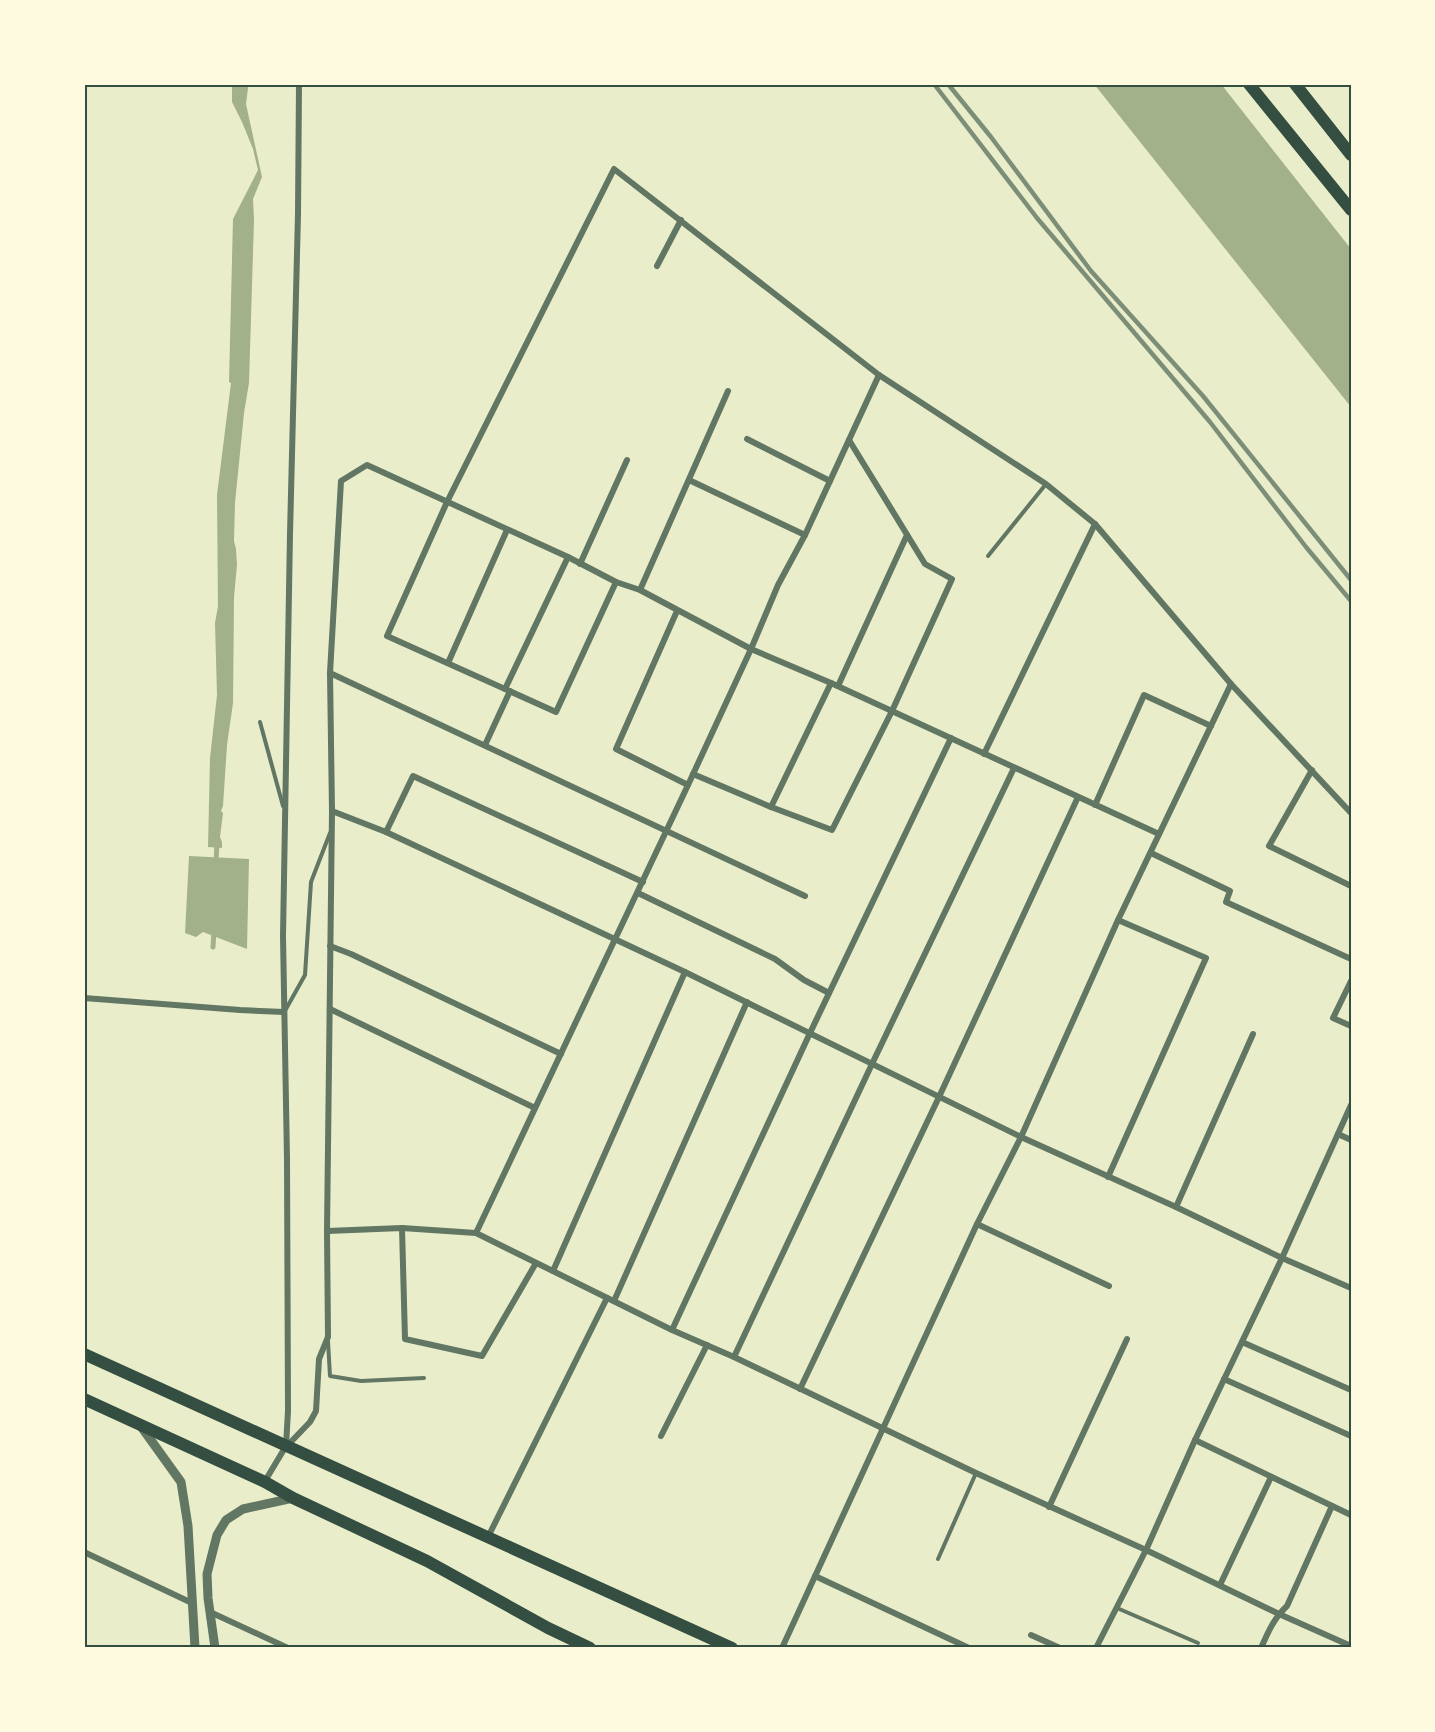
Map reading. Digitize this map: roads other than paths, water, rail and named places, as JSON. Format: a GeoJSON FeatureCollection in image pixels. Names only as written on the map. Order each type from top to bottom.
{"type":"FeatureCollection","features":[{"type":"Feature","properties":{"kind":"main road"},"geometry":{"type":"LineString","coordinates":[[1249,84],[1351,210]]}},
{"type":"Feature","properties":{"kind":"main road"},"geometry":{"type":"LineString","coordinates":[[1295,84],[1351,154]]}},
{"type":"Feature","properties":{"kind":"main road"},"geometry":{"type":"LineString","coordinates":[[84,1354],[732,1648]]}},
{"type":"Feature","properties":{"kind":"main road"},"geometry":{"type":"LineString","coordinates":[[84,1399],[265,1482],[293,1498],[427,1561],[548,1628],[590,1648]]}},
{"type":"Feature","properties":{"kind":"street"},"geometry":{"type":"LineString","coordinates":[[286,1446],[288,1411],[287,1159],[283,936],[299,84]]}},
{"type":"Feature","properties":{"kind":"street"},"geometry":{"type":"LineString","coordinates":[[616,582],[556,712],[387,636],[447,502],[614,169],[879,375],[1046,484],[1095,524],[1232,684],[1351,813]]}},
{"type":"Feature","properties":{"kind":"street"},"geometry":{"type":"LineString","coordinates":[[657,266],[681,220]]}},
{"type":"Feature","properties":{"kind":"street"},"geometry":{"type":"LineString","coordinates":[[476,1233],[638,893],[751,649],[778,585],[805,535],[879,375]]}},
{"type":"Feature","properties":{"kind":"street"},"geometry":{"type":"LineString","coordinates":[[640,590],[728,392]]}},
{"type":"Feature","properties":{"kind":"street"},"geometry":{"type":"LineString","coordinates":[[747,439],[830,481]]}},
{"type":"Feature","properties":{"kind":"street"},"geometry":{"type":"LineString","coordinates":[[693,774],[832,830],[892,711],[952,579],[925,564],[849,440]]}},
{"type":"Feature","properties":{"kind":"street"},"geometry":{"type":"LineString","coordinates":[[580,564],[627,460]]}},
{"type":"Feature","properties":{"kind":"street"},"geometry":{"type":"LineString","coordinates":[[265,1482],[286,1446],[310,1422],[316,1411],[319,1359],[328,1337],[327,1230],[332,830],[330,674],[340,481],[367,465],[568,557],[616,582],[640,590],[751,649],[835,685],[1159,834]]}},
{"type":"Feature","properties":{"kind":"street"},"geometry":{"type":"LineString","coordinates":[[689,480],[805,535]]}},
{"type":"Feature","properties":{"kind":"street"},"geometry":{"type":"LineString","coordinates":[[984,754],[1095,524]]}},
{"type":"Feature","properties":{"kind":"street"},"geometry":{"type":"LineString","coordinates":[[448,663],[507,530]]}},
{"type":"Feature","properties":{"kind":"street"},"geometry":{"type":"LineString","coordinates":[[771,807],[835,685],[908,535]]}},
{"type":"Feature","properties":{"kind":"street"},"geometry":{"type":"LineString","coordinates":[[486,745],[508,690],[568,557]]}},
{"type":"Feature","properties":{"kind":"street"},"geometry":{"type":"LineString","coordinates":[[677,611],[616,749],[688,785]]}},
{"type":"Feature","properties":{"kind":"street"},"geometry":{"type":"LineString","coordinates":[[330,674],[805,896]]}},
{"type":"Feature","properties":{"kind":"street"},"geometry":{"type":"LineString","coordinates":[[782,1648],[977,1224],[1021,1137],[1118,920],[1232,684]]}},
{"type":"Feature","properties":{"kind":"street"},"geometry":{"type":"LineString","coordinates":[[1095,805],[1144,695],[1212,726]]}},
{"type":"Feature","properties":{"kind":"street"},"geometry":{"type":"LineString","coordinates":[[672,1330],[951,738]]}},
{"type":"Feature","properties":{"kind":"street"},"geometry":{"type":"LineString","coordinates":[[734,1357],[1014,768]]}},
{"type":"Feature","properties":{"kind":"street"},"geometry":{"type":"LineString","coordinates":[[1312,770],[1269,846],[1351,886]]}},
{"type":"Feature","properties":{"kind":"street"},"geometry":{"type":"LineString","coordinates":[[386,832],[413,776],[643,882]]}},
{"type":"Feature","properties":{"kind":"street"},"geometry":{"type":"LineString","coordinates":[[800,1389],[1078,797]]}},
{"type":"Feature","properties":{"kind":"street"},"geometry":{"type":"LineString","coordinates":[[332,811],[386,832],[685,972],[1021,1137],[1351,1288]]}},
{"type":"Feature","properties":{"kind":"street"},"geometry":{"type":"LineString","coordinates":[[1151,853],[1230,891],[1226,902],[1351,959]]}},
{"type":"Feature","properties":{"kind":"street"},"geometry":{"type":"LineString","coordinates":[[638,893],[775,959],[804,980],[829,993]]}},
{"type":"Feature","properties":{"kind":"street"},"geometry":{"type":"LineString","coordinates":[[1108,1177],[1206,958],[1118,920]]}},
{"type":"Feature","properties":{"kind":"street"},"geometry":{"type":"LineString","coordinates":[[330,946],[561,1054]]}},
{"type":"Feature","properties":{"kind":"street"},"geometry":{"type":"LineString","coordinates":[[553,1271],[685,972]]}},
{"type":"Feature","properties":{"kind":"street"},"geometry":{"type":"LineString","coordinates":[[1351,981],[1334,1018],[1351,1026]]}},
{"type":"Feature","properties":{"kind":"street"},"geometry":{"type":"LineString","coordinates":[[84,998],[284,1012]]}},
{"type":"Feature","properties":{"kind":"street"},"geometry":{"type":"LineString","coordinates":[[614,1301],[747,1002]]}},
{"type":"Feature","properties":{"kind":"street"},"geometry":{"type":"LineString","coordinates":[[330,1009],[535,1107]]}},
{"type":"Feature","properties":{"kind":"street"},"geometry":{"type":"LineString","coordinates":[[1176,1207],[1253,1034]]}},
{"type":"Feature","properties":{"kind":"street"},"geometry":{"type":"LineString","coordinates":[[1096,1648],[1146,1550],[1351,1105]]}},
{"type":"Feature","properties":{"kind":"street"},"geometry":{"type":"LineString","coordinates":[[1338,1134],[1351,1140]]}},
{"type":"Feature","properties":{"kind":"street"},"geometry":{"type":"LineString","coordinates":[[977,1224],[1108,1286]]}},
{"type":"Feature","properties":{"kind":"street"},"geometry":{"type":"LineString","coordinates":[[327,1230],[402,1228],[476,1233],[672,1330],[734,1357],[976,1473],[1146,1550],[1279,1614],[1350,1643]]}},
{"type":"Feature","properties":{"kind":"street"},"geometry":{"type":"LineString","coordinates":[[402,1228],[405,1339],[482,1356],[536,1263]]}},
{"type":"Feature","properties":{"kind":"street"},"geometry":{"type":"LineString","coordinates":[[488,1537],[607,1298]]}},
{"type":"Feature","properties":{"kind":"street"},"geometry":{"type":"LineString","coordinates":[[1049,1507],[1127,1339]]}},
{"type":"Feature","properties":{"kind":"street"},"geometry":{"type":"LineString","coordinates":[[1242,1342],[1351,1390]]}},
{"type":"Feature","properties":{"kind":"street"},"geometry":{"type":"LineString","coordinates":[[661,1436],[707,1345]]}},
{"type":"Feature","properties":{"kind":"street"},"geometry":{"type":"LineString","coordinates":[[1224,1379],[1351,1437]]}},
{"type":"Feature","properties":{"kind":"street"},"geometry":{"type":"LineString","coordinates":[[140,1425],[181,1482],[188,1526],[195,1648]]}},
{"type":"Feature","properties":{"kind":"street"},"geometry":{"type":"LineString","coordinates":[[1195,1440],[1351,1515]]}},
{"type":"Feature","properties":{"kind":"street"},"geometry":{"type":"LineString","coordinates":[[1220,1585],[1271,1477]]}},
{"type":"Feature","properties":{"kind":"street"},"geometry":{"type":"LineString","coordinates":[[215,1648],[207,1574],[217,1535],[226,1520],[243,1509],[293,1498]]}},
{"type":"Feature","properties":{"kind":"street"},"geometry":{"type":"LineString","coordinates":[[1261,1648],[1272,1625],[1287,1606],[1332,1506]]}},
{"type":"Feature","properties":{"kind":"street"},"geometry":{"type":"LineString","coordinates":[[84,1551],[192,1603]]}},
{"type":"Feature","properties":{"kind":"street"},"geometry":{"type":"LineString","coordinates":[[190,1574],[207,1574]]}},
{"type":"Feature","properties":{"kind":"street"},"geometry":{"type":"LineString","coordinates":[[815,1576],[969,1648]]}},
{"type":"Feature","properties":{"kind":"street"},"geometry":{"type":"LineString","coordinates":[[210,1612],[288,1648]]}},
{"type":"Feature","properties":{"kind":"street"},"geometry":{"type":"LineString","coordinates":[[1031,1635],[1060,1648]]}},
{"type":"Feature","properties":{"kind":"lane"},"geometry":{"type":"LineString","coordinates":[[988,556],[1046,484]]}},
{"type":"Feature","properties":{"kind":"lane"},"geometry":{"type":"LineString","coordinates":[[260,722],[285,812]]}},
{"type":"Feature","properties":{"kind":"lane"},"geometry":{"type":"LineString","coordinates":[[284,1012],[305,975],[311,882],[332,830]]}},
{"type":"Feature","properties":{"kind":"lane"},"geometry":{"type":"LineString","coordinates":[[328,1337],[330,1376],[361,1381],[424,1378]]}},
{"type":"Feature","properties":{"kind":"lane"},"geometry":{"type":"LineString","coordinates":[[938,1559],[976,1473]]}},
{"type":"Feature","properties":{"kind":"lane"},"geometry":{"type":"LineString","coordinates":[[1117,1608],[1198,1643]]}},
{"type":"Feature","properties":{"kind":"waterway"},"geometry":{"type":"LineString","coordinates":[[216,864],[217,841]]}},
{"type":"Feature","properties":{"kind":"waterway"},"geometry":{"type":"LineString","coordinates":[[213,947],[214,931]]}},
{"type":"Feature","properties":{"kind":"railway"},"geometry":{"type":"LineString","coordinates":[[934,84],[1037,218],[1210,422],[1306,547],[1351,601]]}},
{"type":"Feature","properties":{"kind":"railway"},"geometry":{"type":"LineString","coordinates":[[948,84],[991,137],[1091,271],[1203,396],[1351,580]]}}]}
